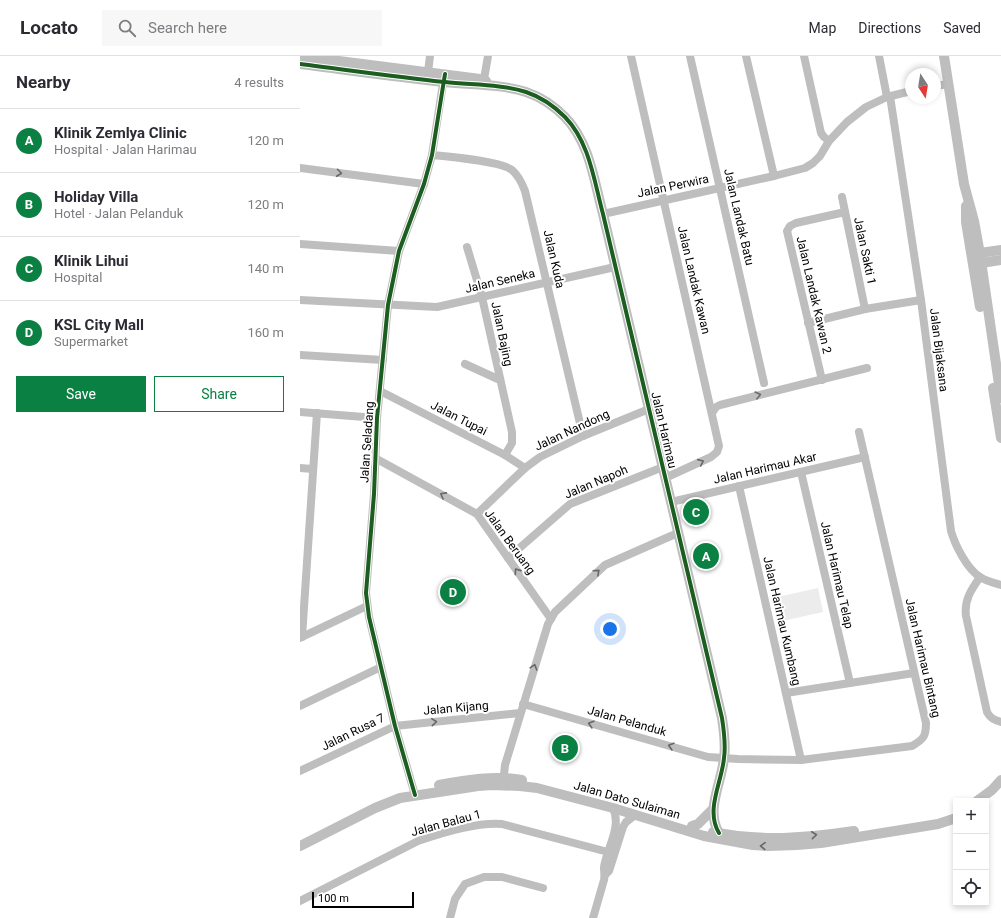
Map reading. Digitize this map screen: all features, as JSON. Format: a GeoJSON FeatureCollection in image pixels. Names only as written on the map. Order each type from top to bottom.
{"type":"FeatureCollection","features":[{"type":"Feature","properties":{"kind":"street","name":"Jalan Harimau"},"geometry":{"type":"LineString","coordinates":[[300,56],[428,72],[444,78]]}},
{"type":"Feature","properties":{"kind":"street"},"geometry":{"type":"LineString","coordinates":[[428,72],[430,56]]}},
{"type":"Feature","properties":{"kind":"street"},"geometry":{"type":"LineString","coordinates":[[486,84],[488,56]]}},
{"type":"Feature","properties":{"kind":"street","name":"Jalan Landak Kawan"},"geometry":{"type":"LineString","coordinates":[[631,56],[719,446],[717,452],[711,457],[665,478]]}},
{"type":"Feature","properties":{"kind":"street","name":"Jalan Landak Batu"},"geometry":{"type":"LineString","coordinates":[[690,56],[764,383]]}},
{"type":"Feature","properties":{"kind":"street"},"geometry":{"type":"LineString","coordinates":[[746,56],[774,176]]}},
{"type":"Feature","properties":{"kind":"street"},"geometry":{"type":"LineString","coordinates":[[804,56],[821,133],[830,141]]}},
{"type":"Feature","properties":{"kind":"street"},"geometry":{"type":"LineString","coordinates":[[879,56],[889,96]]}},
{"type":"Feature","properties":{"kind":"street"},"geometry":{"type":"LineString","coordinates":[[944,56],[964,184],[974,221],[976,259],[1001,438]]}},
{"type":"Feature","properties":{"kind":"street","name":"Jalan Harimau"},"geometry":{"type":"LineString","coordinates":[[300,64],[444,78],[486,84],[525,92],[547,102],[565,117],[582,141],[588,157],[616,267],[722,718],[724,758],[713,809],[714,821],[719,833]]}},
{"type":"Feature","properties":{"kind":"street","name":"Jalan Seladang"},"geometry":{"type":"LineString","coordinates":[[414,792],[395,726],[367,606],[366,593],[377,418],[388,305],[399,251],[424,184],[432,155],[444,78]]}},
{"type":"Feature","properties":{"kind":"street"},"geometry":{"type":"LineString","coordinates":[[941,85],[948,84]]}},
{"type":"Feature","properties":{"kind":"street","name":"Jalan Perwira"},"geometry":{"type":"LineString","coordinates":[[603,214],[805,168],[813,163],[820,156],[830,141],[852,118],[866,107],[889,96],[905,92]]}},
{"type":"Feature","properties":{"kind":"street","name":"Jalan Bijaksana"},"geometry":{"type":"LineString","coordinates":[[889,96],[921,300],[953,539],[963,558],[980,577],[1001,585]]}},
{"type":"Feature","properties":{"kind":"street","name":"Jalan Kuda"},"geometry":{"type":"LineString","coordinates":[[432,155],[499,165],[511,170],[518,176],[526,191],[583,436]]}},
{"type":"Feature","properties":{"kind":"street"},"geometry":{"type":"LineString","coordinates":[[300,168],[424,184]]}},
{"type":"Feature","properties":{"kind":"street","name":"Jalan Sakti 1"},"geometry":{"type":"LineString","coordinates":[[842,196],[865,309]]}},
{"type":"Feature","properties":{"kind":"street","name":"Jalan Landak Kawan 2"},"geometry":{"type":"LineString","coordinates":[[822,380],[787,231],[790,226],[796,223],[845,212]]}},
{"type":"Feature","properties":{"kind":"street"},"geometry":{"type":"LineString","coordinates":[[300,244],[399,251]]}},
{"type":"Feature","properties":{"kind":"street","name":"Jalan Bajing"},"geometry":{"type":"LineString","coordinates":[[467,247],[482,297],[513,439],[505,455]]}},
{"type":"Feature","properties":{"kind":"street"},"geometry":{"type":"LineString","coordinates":[[976,259],[1001,250]]}},
{"type":"Feature","properties":{"kind":"street"},"geometry":{"type":"LineString","coordinates":[[976,259],[1001,260]]}},
{"type":"Feature","properties":{"kind":"street"},"geometry":{"type":"LineString","coordinates":[[976,259],[1001,398]]}},
{"type":"Feature","properties":{"kind":"street","name":"Jalan Seneka"},"geometry":{"type":"LineString","coordinates":[[300,300],[437,307],[616,267]]}},
{"type":"Feature","properties":{"kind":"street"},"geometry":{"type":"LineString","coordinates":[[808,323],[865,309],[921,300]]}},
{"type":"Feature","properties":{"kind":"street"},"geometry":{"type":"LineString","coordinates":[[300,355],[383,360]]}},
{"type":"Feature","properties":{"kind":"street","name":"Jalan Bajing"},"geometry":{"type":"LineString","coordinates":[[465,364],[500,380]]}},
{"type":"Feature","properties":{"kind":"street"},"geometry":{"type":"LineString","coordinates":[[712,413],[716,407],[720,405],[867,368]]}},
{"type":"Feature","properties":{"kind":"street","name":"Jalan Tupai"},"geometry":{"type":"LineString","coordinates":[[380,391],[505,455],[525,468]]}},
{"type":"Feature","properties":{"kind":"street"},"geometry":{"type":"LineString","coordinates":[[708,399],[720,405]]}},
{"type":"Feature","properties":{"kind":"street","name":"Jalan Nandong"},"geometry":{"type":"LineString","coordinates":[[477,514],[525,468],[540,457],[583,436],[649,409]]}},
{"type":"Feature","properties":{"kind":"street"},"geometry":{"type":"LineString","coordinates":[[300,412],[377,418]]}},
{"type":"Feature","properties":{"kind":"street"},"geometry":{"type":"LineString","coordinates":[[317,413],[301,637],[367,606]]}},
{"type":"Feature","properties":{"kind":"street","name":"Jalan Harimau Bintang"},"geometry":{"type":"LineString","coordinates":[[724,758],[801,760],[912,746],[920,742],[926,734],[926,723],[859,432]]}},
{"type":"Feature","properties":{"kind":"street","name":"Jalan Harimau Akar"},"geometry":{"type":"LineString","coordinates":[[671,502],[865,457]]}},
{"type":"Feature","properties":{"kind":"street","name":"Jalan Beruang"},"geometry":{"type":"LineString","coordinates":[[375,458],[477,514],[551,619]]}},
{"type":"Feature","properties":{"kind":"street","name":"Jalan Napoh"},"geometry":{"type":"LineString","coordinates":[[508,558],[570,504],[663,467]]}},
{"type":"Feature","properties":{"kind":"street"},"geometry":{"type":"LineString","coordinates":[[300,468],[313,469]]}},
{"type":"Feature","properties":{"kind":"street","name":"Jalan Harimau Telap"},"geometry":{"type":"LineString","coordinates":[[801,472],[850,683]]}},
{"type":"Feature","properties":{"kind":"street","name":"Jalan Harimau Kumbang"},"geometry":{"type":"LineString","coordinates":[[739,486],[801,760]]}},
{"type":"Feature","properties":{"kind":"street"},"geometry":{"type":"LineString","coordinates":[[503,781],[505,765],[523,704],[551,619],[555,612],[604,565],[678,533]]}},
{"type":"Feature","properties":{"kind":"street"},"geometry":{"type":"LineString","coordinates":[[980,577],[968,595],[966,613],[989,716],[1001,722]]}},
{"type":"Feature","properties":{"kind":"street"},"geometry":{"type":"LineString","coordinates":[[300,706],[381,667]]}},
{"type":"Feature","properties":{"kind":"street"},"geometry":{"type":"LineString","coordinates":[[786,694],[914,673]]}},
{"type":"Feature","properties":{"kind":"street","name":"Jalan Pelanduk"},"geometry":{"type":"LineString","coordinates":[[523,704],[708,757],[724,758]]}},
{"type":"Feature","properties":{"kind":"street","name":"Jalan Kijang"},"geometry":{"type":"LineString","coordinates":[[395,726],[520,714]]}},
{"type":"Feature","properties":{"kind":"street","name":"Jalan Rusa 7"},"geometry":{"type":"LineString","coordinates":[[300,771],[395,726]]}},
{"type":"Feature","properties":{"kind":"street"},"geometry":{"type":"LineString","coordinates":[[981,798],[992,790],[1001,780]]}},
{"type":"Feature","properties":{"kind":"street","name":"Jalan Dato Sulaiman"},"geometry":{"type":"LineString","coordinates":[[300,840],[379,801],[400,793],[414,792],[461,781],[528,781],[584,793],[719,833],[744,836],[788,838],[839,833],[912,822],[953,812]]}},
{"type":"Feature","properties":{"kind":"street","name":"Jalan Dato Sulaiman"},"geometry":{"type":"LineString","coordinates":[[503,781],[537,788],[613,808],[704,836],[728,841],[768,846],[821,843],[938,824],[953,819]]}},
{"type":"Feature","properties":{"kind":"street"},"geometry":{"type":"LineString","coordinates":[[989,799],[1001,789]]}},
{"type":"Feature","properties":{"kind":"street","name":"Jalan Dato Sulaiman"},"geometry":{"type":"LineString","coordinates":[[300,846],[375,808],[414,792]]}},
{"type":"Feature","properties":{"kind":"street"},"geometry":{"type":"LineString","coordinates":[[593,918],[605,875],[604,869],[617,821],[613,808]]}},
{"type":"Feature","properties":{"kind":"street"},"geometry":{"type":"LineString","coordinates":[[692,826],[698,824],[713,809]]}},
{"type":"Feature","properties":{"kind":"street"},"geometry":{"type":"LineString","coordinates":[[605,875],[609,871],[623,827],[626,822],[635,815]]}},
{"type":"Feature","properties":{"kind":"street","name":"Jalan Balau 1"},"geometry":{"type":"LineString","coordinates":[[300,901],[418,841],[491,823],[502,824],[608,852]]}},
{"type":"Feature","properties":{"kind":"street"},"geometry":{"type":"LineString","coordinates":[[450,918],[454,899],[465,884],[484,877],[502,877],[543,888]]}},
{"type":"Feature","properties":{"kind":"shaded area"},"geometry":{"type":"Polygon","coordinates":[[[818,588],[823,612],[778,622],[773,598],[818,588]]]}},
{"type":"Feature","properties":{"kind":"cycle path"},"geometry":{"type":"LineString","coordinates":[[300,64],[409,78],[516,89],[537,96],[552,106],[565,117],[580,138],[586,150],[597,189],[722,718],[725,753],[714,805],[715,824],[719,833]]}},
{"type":"Feature","properties":{"kind":"cycle path"},"geometry":{"type":"LineString","coordinates":[[415,795],[395,726],[369,617],[366,593],[374,494],[377,418],[388,305],[399,251],[424,184],[432,155],[445,74]]}},
{"type":"Feature","properties":{"kind":"place","name":"Klinik Lihui"},"geometry":{"type":"Point","coordinates":[696,512]}},
{"type":"Feature","properties":{"kind":"place","name":"Klinik Zemlya Clinic"},"geometry":{"type":"Point","coordinates":[706,556]}},
{"type":"Feature","properties":{"kind":"place","name":"KSL City Mall"},"geometry":{"type":"Point","coordinates":[453,592]}},
{"type":"Feature","properties":{"kind":"place","name":"Holiday Villa"},"geometry":{"type":"Point","coordinates":[565,748]}}]}
